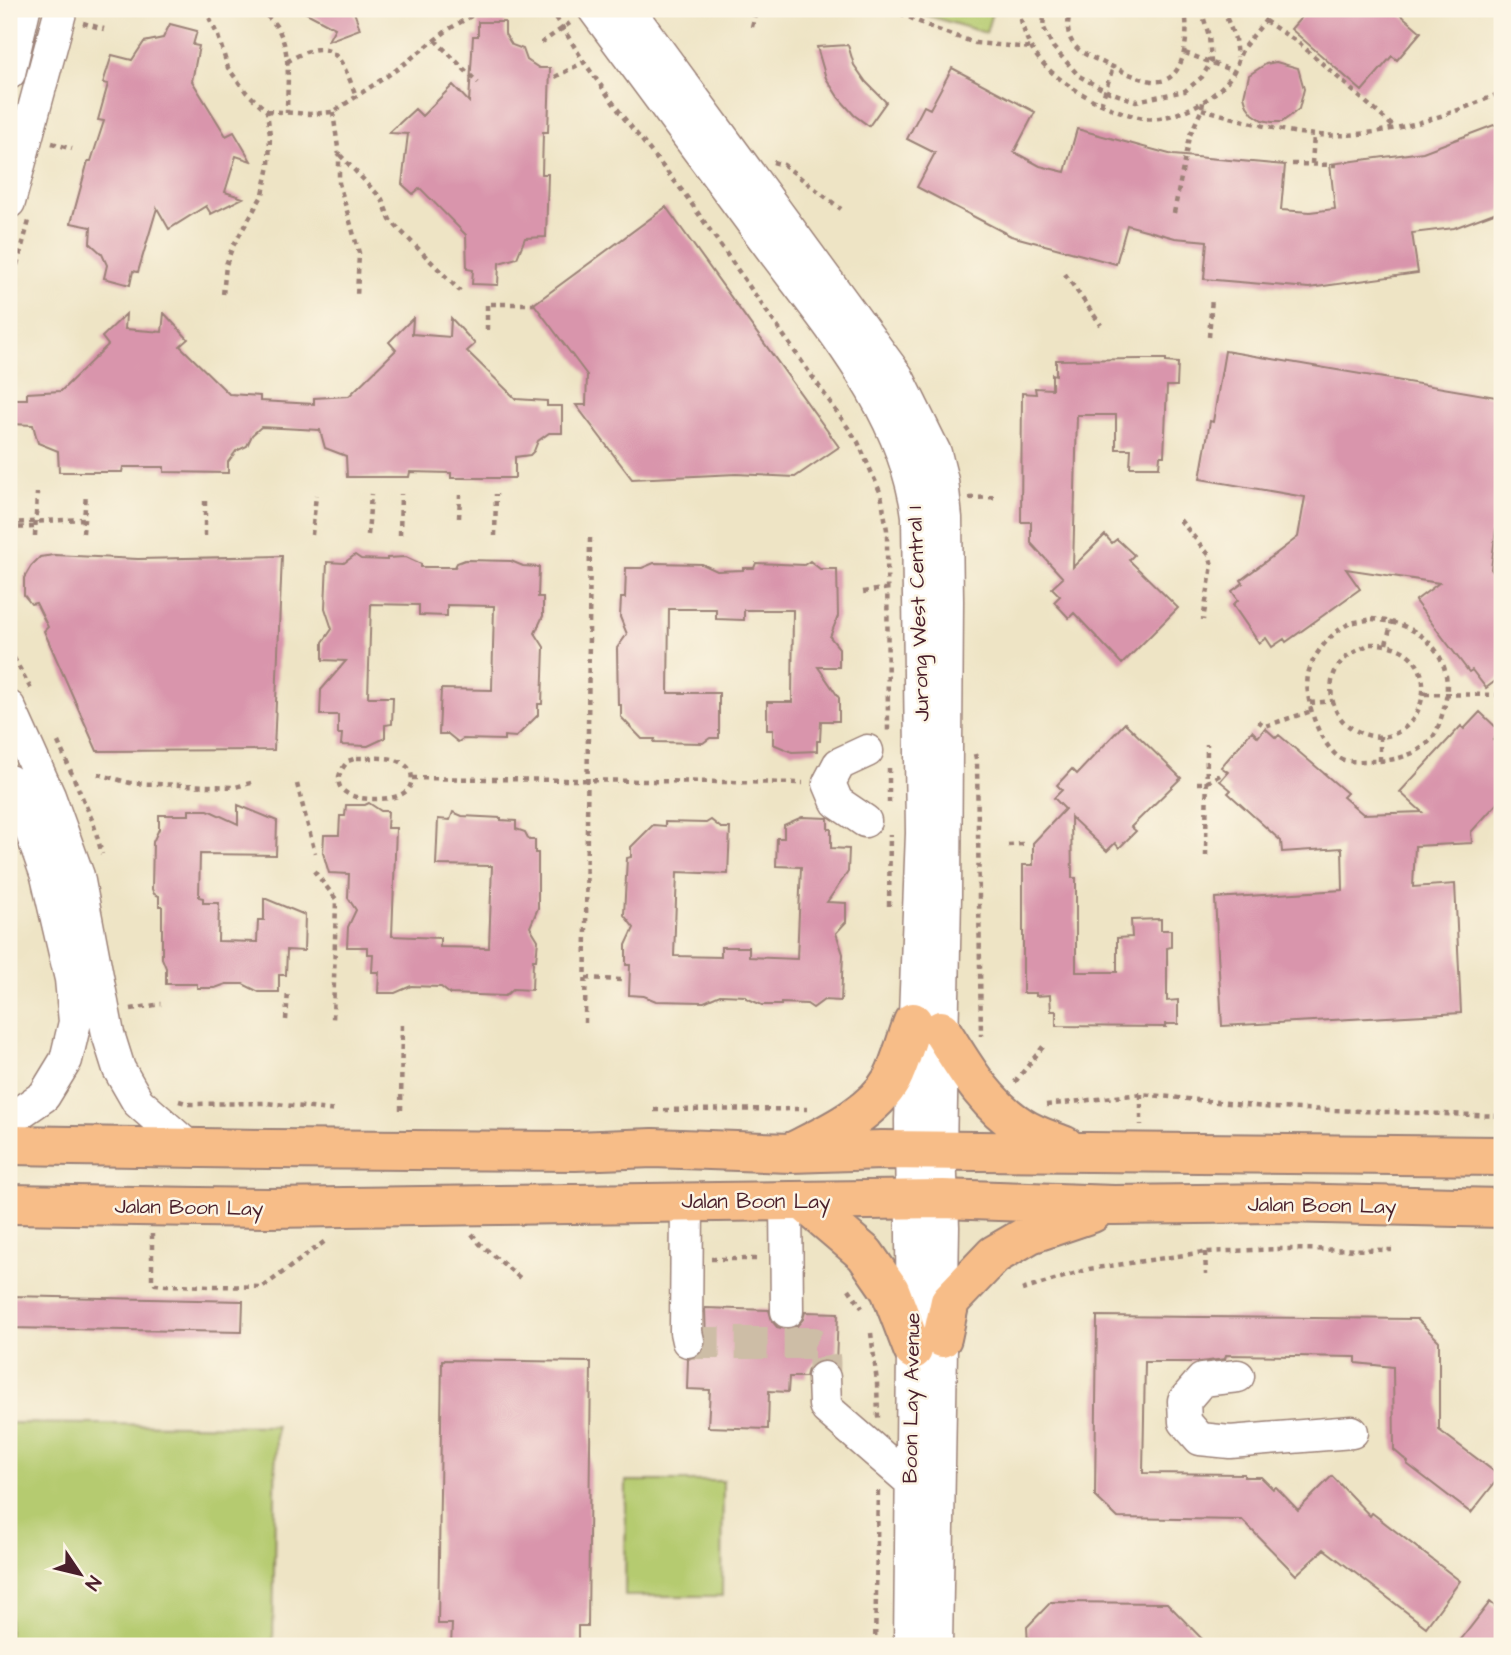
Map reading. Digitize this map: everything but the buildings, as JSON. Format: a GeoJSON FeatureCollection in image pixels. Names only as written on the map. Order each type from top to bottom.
{"type":"FeatureCollection","features":[{"type":"Feature","properties":{"kind":"main road"},"geometry":{"type":"LineString","coordinates":[[791,1153],[834,1130],[872,1104],[892,1080],[927,1026],[993,1106],[1022,1128],[1079,1152]]}},
{"type":"Feature","properties":{"kind":"main road"},"geometry":{"type":"LineString","coordinates":[[9,1145],[191,1149],[653,1148],[791,1153],[925,1151],[1502,1156]]}},
{"type":"Feature","properties":{"kind":"main road","name":"Jalan Boon Lay"},"geometry":{"type":"LineString","coordinates":[[9,1204],[254,1208],[927,1200],[1114,1205],[1281,1203],[1502,1208]]}},
{"type":"Feature","properties":{"kind":"main road"},"geometry":{"type":"LineString","coordinates":[[795,1201],[865,1254],[927,1344],[950,1301],[994,1255],[1030,1234],[1114,1205]]}},
{"type":"Feature","properties":{"kind":"street"},"geometry":{"type":"LineString","coordinates":[[9,73],[24,9]]}},
{"type":"Feature","properties":{"kind":"street","name":"Jurong West Central 1"},"geometry":{"type":"LineString","coordinates":[[628,9],[897,376],[935,453],[945,508],[945,895],[927,1026]]}},
{"type":"Feature","properties":{"kind":"street","name":"Jurong West Central 1"},"geometry":{"type":"LineString","coordinates":[[588,12],[863,373],[907,461],[918,516],[927,1026],[925,1151]]}},
{"type":"Feature","properties":{"kind":"street"},"geometry":{"type":"LineString","coordinates":[[20,209],[64,15]]}},
{"type":"Feature","properties":{"kind":"street"},"geometry":{"type":"LineString","coordinates":[[9,707],[49,796],[78,876],[108,1034],[119,1069],[138,1102],[191,1149]]}},
{"type":"Feature","properties":{"kind":"street"},"geometry":{"type":"LineString","coordinates":[[881,752],[839,764],[829,783],[837,802],[882,824]]}},
{"type":"Feature","properties":{"kind":"street"},"geometry":{"type":"LineString","coordinates":[[9,781],[23,808],[47,876],[71,979],[75,1022],[66,1060],[44,1096],[9,1120]]}},
{"type":"Feature","properties":{"kind":"street","name":"Boon Lay Avenue"},"geometry":{"type":"LineString","coordinates":[[925,1151],[927,1344],[936,1646]]}},
{"type":"Feature","properties":{"kind":"street"},"geometry":{"type":"LineString","coordinates":[[787,1311],[795,1201]]}},
{"type":"Feature","properties":{"kind":"street"},"geometry":{"type":"LineString","coordinates":[[687,1202],[688,1341]]}},
{"type":"Feature","properties":{"kind":"street","name":"Boon Lay Avenue"},"geometry":{"type":"LineString","coordinates":[[910,1646],[910,1481],[927,1344]]}},
{"type":"Feature","properties":{"kind":"street"},"geometry":{"type":"LineString","coordinates":[[1238,1376],[1202,1380],[1184,1401],[1185,1422],[1200,1438],[1230,1441],[1352,1432]]}},
{"type":"Feature","properties":{"kind":"street"},"geometry":{"type":"LineString","coordinates":[[824,1378],[827,1409],[910,1481]]}},
{"type":"Feature","properties":{"kind":"path"},"geometry":{"type":"LineString","coordinates":[[205,9],[218,36],[228,68],[246,92],[267,111],[310,114],[333,112],[483,9]]}},
{"type":"Feature","properties":{"kind":"path"},"geometry":{"type":"LineString","coordinates":[[259,9],[277,27],[284,42],[287,62],[287,113]]}},
{"type":"Feature","properties":{"kind":"path"},"geometry":{"type":"LineString","coordinates":[[551,9],[584,62],[684,192],[858,442],[881,494],[887,530],[881,752],[882,824],[889,911]]}},
{"type":"Feature","properties":{"kind":"path"},"geometry":{"type":"LineString","coordinates":[[752,27],[756,9]]}},
{"type":"Feature","properties":{"kind":"path"},"geometry":{"type":"LineString","coordinates":[[891,9],[975,43],[1032,48]]}},
{"type":"Feature","properties":{"kind":"path"},"geometry":{"type":"LineString","coordinates":[[1020,9],[1021,23],[1035,53],[1068,86],[1101,104],[1145,118],[1170,116],[1203,102],[1220,89],[1234,71],[1237,58],[1235,39],[1223,9]]}},
{"type":"Feature","properties":{"kind":"path"},"geometry":{"type":"LineString","coordinates":[[1045,9],[1043,26],[1053,47],[1079,76],[1104,90],[1136,102],[1185,91],[1202,77],[1211,62],[1209,36],[1201,9]]}},
{"type":"Feature","properties":{"kind":"path"},"geometry":{"type":"LineString","coordinates":[[1070,9],[1067,20],[1071,41],[1082,53],[1154,82],[1168,78],[1185,53],[1186,19],[1176,9]]}},
{"type":"Feature","properties":{"kind":"path"},"geometry":{"type":"LineString","coordinates":[[1237,58],[1274,9]]}},
{"type":"Feature","properties":{"kind":"path"},"geometry":{"type":"LineString","coordinates":[[541,43],[588,12]]}},
{"type":"Feature","properties":{"kind":"path"},"geometry":{"type":"LineString","coordinates":[[64,15],[104,29]]}},
{"type":"Feature","properties":{"kind":"path"},"geometry":{"type":"LineString","coordinates":[[1265,22],[1299,43],[1395,128]]}},
{"type":"Feature","properties":{"kind":"path"},"geometry":{"type":"LineString","coordinates":[[435,40],[478,83]]}},
{"type":"Feature","properties":{"kind":"path"},"geometry":{"type":"LineString","coordinates":[[287,62],[304,51],[315,48],[335,55],[342,61],[356,96]]}},
{"type":"Feature","properties":{"kind":"path"},"geometry":{"type":"LineString","coordinates":[[1185,53],[1234,71]]}},
{"type":"Feature","properties":{"kind":"path"},"geometry":{"type":"LineString","coordinates":[[555,77],[584,62]]}},
{"type":"Feature","properties":{"kind":"path"},"geometry":{"type":"LineString","coordinates":[[1101,104],[1113,67]]}},
{"type":"Feature","properties":{"kind":"path"},"geometry":{"type":"LineString","coordinates":[[1202,109],[1275,128],[1314,135],[1352,136],[1395,128],[1476,104],[1502,92]]}},
{"type":"Feature","properties":{"kind":"path"},"geometry":{"type":"LineString","coordinates":[[1174,213],[1189,137],[1203,102]]}},
{"type":"Feature","properties":{"kind":"path"},"geometry":{"type":"LineString","coordinates":[[223,295],[226,265],[232,248],[263,194],[269,166],[270,135],[267,111]]}},
{"type":"Feature","properties":{"kind":"path"},"geometry":{"type":"LineString","coordinates":[[333,112],[339,155],[339,183],[359,253],[357,297]]}},
{"type":"Feature","properties":{"kind":"path"},"geometry":{"type":"LineString","coordinates":[[1312,164],[1314,135]]}},
{"type":"Feature","properties":{"kind":"path"},"geometry":{"type":"LineString","coordinates":[[51,142],[72,149]]}},
{"type":"Feature","properties":{"kind":"path"},"geometry":{"type":"LineString","coordinates":[[339,155],[382,199],[390,220],[460,291]]}},
{"type":"Feature","properties":{"kind":"path"},"geometry":{"type":"LineString","coordinates":[[769,161],[784,165],[841,209]]}},
{"type":"Feature","properties":{"kind":"path"},"geometry":{"type":"LineString","coordinates":[[1292,164],[1336,165]]}},
{"type":"Feature","properties":{"kind":"path"},"geometry":{"type":"LineString","coordinates":[[9,295],[20,209]]}},
{"type":"Feature","properties":{"kind":"path"},"geometry":{"type":"LineString","coordinates":[[1065,274],[1101,325]]}},
{"type":"Feature","properties":{"kind":"path"},"geometry":{"type":"LineString","coordinates":[[1209,337],[1212,298]]}},
{"type":"Feature","properties":{"kind":"path"},"geometry":{"type":"LineString","coordinates":[[487,330],[487,304],[534,304]]}},
{"type":"Feature","properties":{"kind":"path"},"geometry":{"type":"LineString","coordinates":[[9,357],[18,360]]}},
{"type":"Feature","properties":{"kind":"path"},"geometry":{"type":"LineString","coordinates":[[35,536],[37,493]]}},
{"type":"Feature","properties":{"kind":"path"},"geometry":{"type":"LineString","coordinates":[[83,533],[86,494]]}},
{"type":"Feature","properties":{"kind":"path"},"geometry":{"type":"LineString","coordinates":[[368,535],[371,494]]}},
{"type":"Feature","properties":{"kind":"path"},"geometry":{"type":"LineString","coordinates":[[400,535],[401,494]]}},
{"type":"Feature","properties":{"kind":"path"},"geometry":{"type":"LineString","coordinates":[[495,536],[496,494]]}},
{"type":"Feature","properties":{"kind":"path"},"geometry":{"type":"LineString","coordinates":[[312,535],[316,495]]}},
{"type":"Feature","properties":{"kind":"path"},"geometry":{"type":"LineString","coordinates":[[459,519],[460,495]]}},
{"type":"Feature","properties":{"kind":"path"},"geometry":{"type":"LineString","coordinates":[[205,497],[205,536]]}},
{"type":"Feature","properties":{"kind":"path"},"geometry":{"type":"LineString","coordinates":[[959,498],[999,497]]}},
{"type":"Feature","properties":{"kind":"path"},"geometry":{"type":"LineString","coordinates":[[9,528],[85,519]]}},
{"type":"Feature","properties":{"kind":"path"},"geometry":{"type":"LineString","coordinates":[[1180,520],[1209,555],[1212,565],[1203,620]]}},
{"type":"Feature","properties":{"kind":"path"},"geometry":{"type":"LineString","coordinates":[[9,523],[35,524]]}},
{"type":"Feature","properties":{"kind":"path"},"geometry":{"type":"LineString","coordinates":[[585,1023],[590,537]]}},
{"type":"Feature","properties":{"kind":"path"},"geometry":{"type":"LineString","coordinates":[[1386,644],[1392,621]]}},
{"type":"Feature","properties":{"kind":"path"},"geometry":{"type":"LineString","coordinates":[[1392,621],[1427,639],[1438,653],[1444,667],[1448,693],[1436,733],[1425,746],[1405,757],[1380,762],[1343,760],[1328,747],[1318,729],[1310,703],[1308,674],[1320,649],[1335,631],[1351,623],[1392,621]]}},
{"type":"Feature","properties":{"kind":"path"},"geometry":{"type":"LineString","coordinates":[[1370,644],[1386,644],[1400,650],[1415,662],[1421,674],[1425,694],[1413,721],[1397,732],[1372,737],[1359,733],[1340,720],[1333,701],[1332,682],[1338,666],[1351,653],[1370,644]]}},
{"type":"Feature","properties":{"kind":"path"},"geometry":{"type":"LineString","coordinates":[[1425,694],[1502,695]]}},
{"type":"Feature","properties":{"kind":"path"},"geometry":{"type":"LineString","coordinates":[[1310,703],[1333,701]]}},
{"type":"Feature","properties":{"kind":"path"},"geometry":{"type":"LineString","coordinates":[[1258,721],[1265,726],[1312,711]]}},
{"type":"Feature","properties":{"kind":"path"},"geometry":{"type":"LineString","coordinates":[[1380,736],[1380,762]]}},
{"type":"Feature","properties":{"kind":"path"},"geometry":{"type":"LineString","coordinates":[[1206,856],[1207,744]]}},
{"type":"Feature","properties":{"kind":"path"},"geometry":{"type":"LineString","coordinates":[[974,751],[977,763],[979,1015],[982,1045]]}},
{"type":"Feature","properties":{"kind":"path"},"geometry":{"type":"LineString","coordinates":[[357,758],[397,759],[408,766],[412,778],[406,792],[393,799],[354,799],[339,785],[339,776],[348,761],[357,758]]}},
{"type":"Feature","properties":{"kind":"path"},"geometry":{"type":"LineString","coordinates":[[98,774],[130,783],[235,787],[255,782]]}},
{"type":"Feature","properties":{"kind":"path"},"geometry":{"type":"LineString","coordinates":[[1197,783],[1206,783],[1222,774]]}},
{"type":"Feature","properties":{"kind":"path"},"geometry":{"type":"LineString","coordinates":[[412,778],[829,783]]}},
{"type":"Feature","properties":{"kind":"path"},"geometry":{"type":"LineString","coordinates":[[297,784],[315,853]]}},
{"type":"Feature","properties":{"kind":"path"},"geometry":{"type":"LineString","coordinates":[[1008,845],[1023,844]]}},
{"type":"Feature","properties":{"kind":"path"},"geometry":{"type":"LineString","coordinates":[[314,871],[336,899],[333,1021]]}},
{"type":"Feature","properties":{"kind":"path"},"geometry":{"type":"LineString","coordinates":[[586,978],[621,980]]}},
{"type":"Feature","properties":{"kind":"path"},"geometry":{"type":"LineString","coordinates":[[286,1020],[288,991]]}},
{"type":"Feature","properties":{"kind":"path"},"geometry":{"type":"LineString","coordinates":[[131,1009],[161,1004]]}},
{"type":"Feature","properties":{"kind":"path"},"geometry":{"type":"LineString","coordinates":[[401,1110],[402,1021]]}},
{"type":"Feature","properties":{"kind":"path"},"geometry":{"type":"LineString","coordinates":[[1008,1091],[1046,1043]]}},
{"type":"Feature","properties":{"kind":"path"},"geometry":{"type":"LineString","coordinates":[[138,1102],[158,1087],[171,1098],[189,1104],[267,1103],[338,1111]]}},
{"type":"Feature","properties":{"kind":"path"},"geometry":{"type":"LineString","coordinates":[[1040,1106],[1141,1094],[1274,1108],[1502,1116]]}},
{"type":"Feature","properties":{"kind":"path"},"geometry":{"type":"LineString","coordinates":[[654,1110],[818,1108]]}},
{"type":"Feature","properties":{"kind":"path"},"geometry":{"type":"LineString","coordinates":[[451,1205],[480,1244],[520,1278]]}},
{"type":"Feature","properties":{"kind":"path"},"geometry":{"type":"LineString","coordinates":[[150,1231],[153,1236],[152,1280],[155,1284],[166,1285],[262,1287],[329,1238]]}},
{"type":"Feature","properties":{"kind":"path"},"geometry":{"type":"LineString","coordinates":[[1022,1290],[1089,1269],[1205,1252],[1280,1249],[1392,1250]]}},
{"type":"Feature","properties":{"kind":"path"},"geometry":{"type":"LineString","coordinates":[[1205,1252],[1206,1274]]}},
{"type":"Feature","properties":{"kind":"green space"},"geometry":{"type":"Polygon","coordinates":[[[905,9],[993,9],[986,33],[905,9]]]}},
{"type":"Feature","properties":{"kind":"green space"},"geometry":{"type":"Polygon","coordinates":[[[9,1423],[276,1426],[273,1646],[9,1646],[9,1423]]]}},
{"type":"Feature","properties":{"kind":"green space"},"geometry":{"type":"Polygon","coordinates":[[[626,1481],[723,1481],[722,1596],[625,1596],[626,1481]]]}},
{"type":"Feature","properties":{"kind":"tunnel"},"geometry":{"type":"LineString","coordinates":[[688,1341],[814,1343],[823,1353],[824,1378]]}}]}
